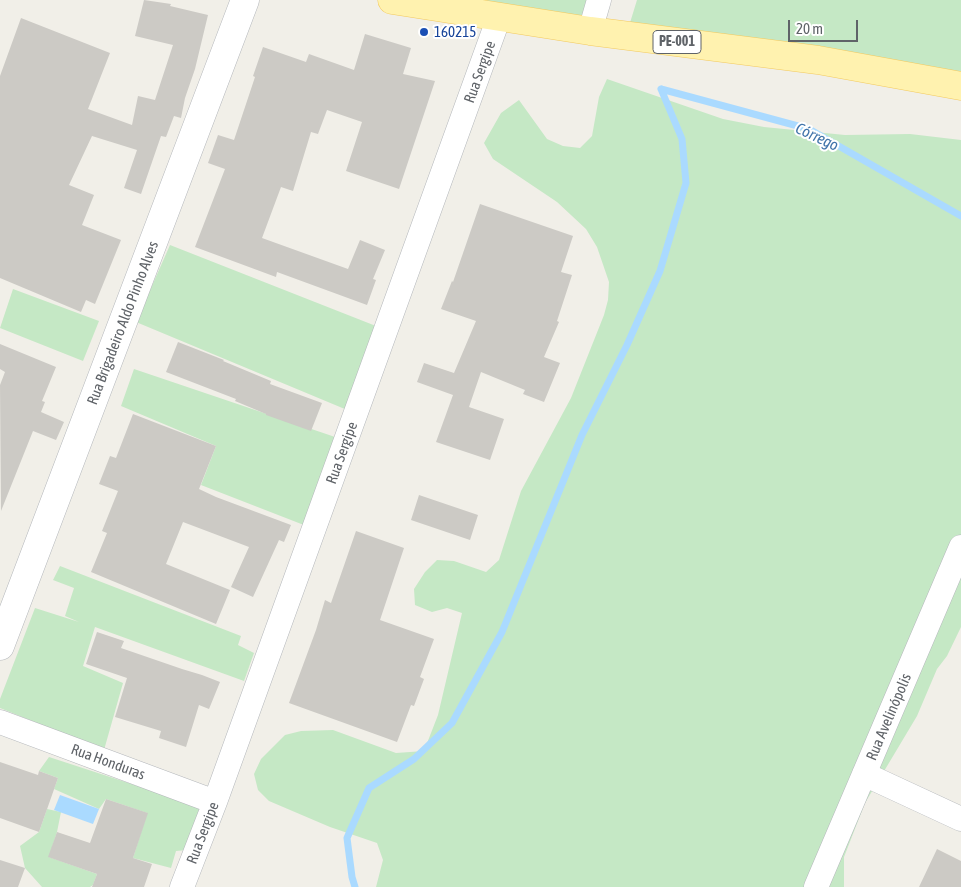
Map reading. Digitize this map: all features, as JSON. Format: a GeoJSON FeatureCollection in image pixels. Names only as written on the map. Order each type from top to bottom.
{"type":"FeatureCollection","features":[{"type":"Feature","properties":{"kind":"main road","name":"PE-001"},"geometry":{"type":"LineString","coordinates":[[392,0],[590,31],[818,60],[961,86]]}},
{"type":"Feature","properties":{"kind":"street","name":"Rua Brigadeiro Aldo Pinho Alves"},"geometry":{"type":"LineString","coordinates":[[0,646],[245,0]]}},
{"type":"Feature","properties":{"kind":"street"},"geometry":{"type":"LineString","coordinates":[[590,31],[599,0]]}},
{"type":"Feature","properties":{"kind":"street","name":"Rua Sergipe"},"geometry":{"type":"LineString","coordinates":[[182,887],[215,802],[499,17]]}},
{"type":"Feature","properties":{"kind":"street","name":"Rua Avelinópolis"},"geometry":{"type":"LineString","coordinates":[[816,887],[958,562]]}},
{"type":"Feature","properties":{"kind":"street","name":"Rua Honduras"},"geometry":{"type":"LineString","coordinates":[[0,722],[215,802]]}},
{"type":"Feature","properties":{"kind":"street"},"geometry":{"type":"LineString","coordinates":[[864,774],[961,819]]}},
{"type":"Feature","properties":{"kind":"green space"},"geometry":{"type":"Polygon","coordinates":[[[458,0],[588,0],[583,17],[458,0]]]}},
{"type":"Feature","properties":{"kind":"green space"},"geometry":{"type":"Polygon","coordinates":[[[637,0],[961,0],[961,75],[629,26],[637,0]]]}},
{"type":"Feature","properties":{"kind":"green space"},"geometry":{"type":"Polygon","coordinates":[[[607,79],[723,119],[764,127],[845,135],[910,134],[961,140],[961,627],[947,656],[937,669],[917,716],[865,803],[844,857],[844,887],[376,887],[383,860],[377,843],[330,827],[269,801],[258,790],[254,774],[261,759],[285,735],[301,731],[333,730],[396,753],[424,751],[438,715],[462,613],[447,608],[432,612],[415,605],[414,589],[425,572],[437,560],[454,561],[486,572],[499,560],[521,491],[571,398],[604,315],[608,300],[609,282],[597,247],[586,229],[557,202],[493,159],[484,143],[501,113],[519,100],[547,139],[563,146],[580,148],[592,136],[599,97],[607,79]]]}},
{"type":"Feature","properties":{"kind":"green space"},"geometry":{"type":"Polygon","coordinates":[[[170,245],[381,328],[352,412],[136,322],[170,245]]]}},
{"type":"Feature","properties":{"kind":"green space"},"geometry":{"type":"Polygon","coordinates":[[[13,289],[99,321],[83,361],[0,328],[13,289]]]}},
{"type":"Feature","properties":{"kind":"green space"},"geometry":{"type":"Polygon","coordinates":[[[134,369],[341,439],[309,527],[201,485],[216,446],[121,406],[134,369]]]}},
{"type":"Feature","properties":{"kind":"green space"},"geometry":{"type":"Polygon","coordinates":[[[60,566],[241,636],[238,645],[254,653],[244,681],[95,627],[83,666],[123,683],[104,750],[0,708],[0,699],[35,608],[79,622],[65,616],[74,588],[53,580],[60,566]]]}},
{"type":"Feature","properties":{"kind":"green space"},"geometry":{"type":"Polygon","coordinates":[[[49,757],[205,808],[187,850],[176,851],[171,868],[133,858],[147,813],[106,799],[99,809],[54,789],[58,778],[39,771],[49,757]]]}},
{"type":"Feature","properties":{"kind":"green space"},"geometry":{"type":"Polygon","coordinates":[[[47,809],[61,812],[49,857],[97,874],[93,885],[90,887],[42,887],[25,868],[20,846],[39,832],[47,809]]]}},
{"type":"Feature","properties":{"kind":"water"},"geometry":{"type":"Polygon","coordinates":[[[60,795],[99,809],[93,824],[54,810],[60,795]]]}},
{"type":"Feature","properties":{"kind":"building"},"geometry":{"type":"Polygon","coordinates":[[[144,0],[171,4],[170,6],[208,15],[181,118],[174,116],[166,137],[161,136],[141,194],[124,188],[137,150],[92,136],[69,185],[94,195],[82,225],[121,240],[95,304],[86,300],[81,312],[0,278],[0,76],[21,18],[110,53],[88,109],[132,125],[138,96],[155,100],[173,45],[135,36],[144,0]]]}},
{"type":"Feature","properties":{"kind":"building"},"geometry":{"type":"Polygon","coordinates":[[[365,34],[411,48],[403,74],[435,81],[399,189],[346,171],[362,122],[327,110],[318,134],[311,132],[293,191],[281,187],[262,238],[348,269],[360,240],[385,250],[373,279],[376,280],[367,305],[277,272],[276,277],[195,247],[225,169],[208,163],[218,135],[234,140],[263,47],[306,62],[309,54],[354,70],[365,34]]]}},
{"type":"Feature","properties":{"kind":"building"},"geometry":{"type":"Polygon","coordinates":[[[480,204],[573,236],[561,272],[572,275],[557,321],[559,322],[544,357],[560,363],[544,402],[523,394],[525,390],[481,372],[469,407],[504,419],[490,460],[436,442],[453,395],[417,382],[424,363],[454,373],[476,321],[441,309],[453,282],[480,204]]]}},
{"type":"Feature","properties":{"kind":"building"},"geometry":{"type":"Polygon","coordinates":[[[178,342],[271,381],[270,384],[322,403],[311,431],[266,415],[235,401],[236,399],[166,372],[178,342]]]}},
{"type":"Feature","properties":{"kind":"building"},"geometry":{"type":"Polygon","coordinates":[[[0,344],[56,367],[42,401],[45,402],[41,412],[64,422],[56,440],[33,431],[1,511],[0,385],[5,372],[0,369],[0,344]]]}},
{"type":"Feature","properties":{"kind":"building"},"geometry":{"type":"Polygon","coordinates":[[[133,414],[216,446],[199,489],[291,525],[284,542],[279,540],[253,597],[231,587],[249,547],[183,522],[166,564],[230,590],[216,624],[91,572],[107,533],[102,531],[118,491],[99,484],[110,456],[116,458],[133,414]]]}},
{"type":"Feature","properties":{"kind":"building"},"geometry":{"type":"Polygon","coordinates":[[[419,495],[478,515],[470,540],[411,520],[419,495]]]}},
{"type":"Feature","properties":{"kind":"building"},"geometry":{"type":"Polygon","coordinates":[[[356,531],[404,548],[380,620],[434,639],[420,677],[424,679],[414,706],[411,705],[397,742],[289,703],[325,600],[331,603],[356,531]]]}},
{"type":"Feature","properties":{"kind":"building"},"geometry":{"type":"Polygon","coordinates":[[[97,632],[124,641],[121,648],[220,682],[209,709],[199,705],[186,747],[159,738],[161,731],[115,717],[127,678],[86,664],[97,632]]]}},
{"type":"Feature","properties":{"kind":"building"},"geometry":{"type":"Polygon","coordinates":[[[0,762],[38,775],[39,771],[58,778],[39,832],[0,818],[0,762]]]}},
{"type":"Feature","properties":{"kind":"building"},"geometry":{"type":"Polygon","coordinates":[[[106,799],[148,813],[133,858],[152,864],[144,887],[92,887],[97,874],[48,857],[57,832],[90,843],[106,799]]]}},
{"type":"Feature","properties":{"kind":"building"},"geometry":{"type":"Polygon","coordinates":[[[937,849],[961,861],[961,887],[919,887],[937,849]]]}},
{"type":"Feature","properties":{"kind":"building"},"geometry":{"type":"Polygon","coordinates":[[[0,860],[25,868],[18,887],[0,887],[0,860]]]}},
{"type":"Feature","properties":{"kind":"waterway","name":"Córrego"},"geometry":{"type":"LineString","coordinates":[[661,89],[809,129],[961,216]]}},
{"type":"Feature","properties":{"kind":"waterway"},"geometry":{"type":"LineString","coordinates":[[355,887],[347,838],[369,788],[414,759],[452,723],[502,632],[582,435],[627,345],[660,271],[686,183],[682,139],[661,89]]}},
{"type":"Feature","properties":{"kind":"place","name":"160215"},"geometry":{"type":"Point","coordinates":[424,32]}}]}
